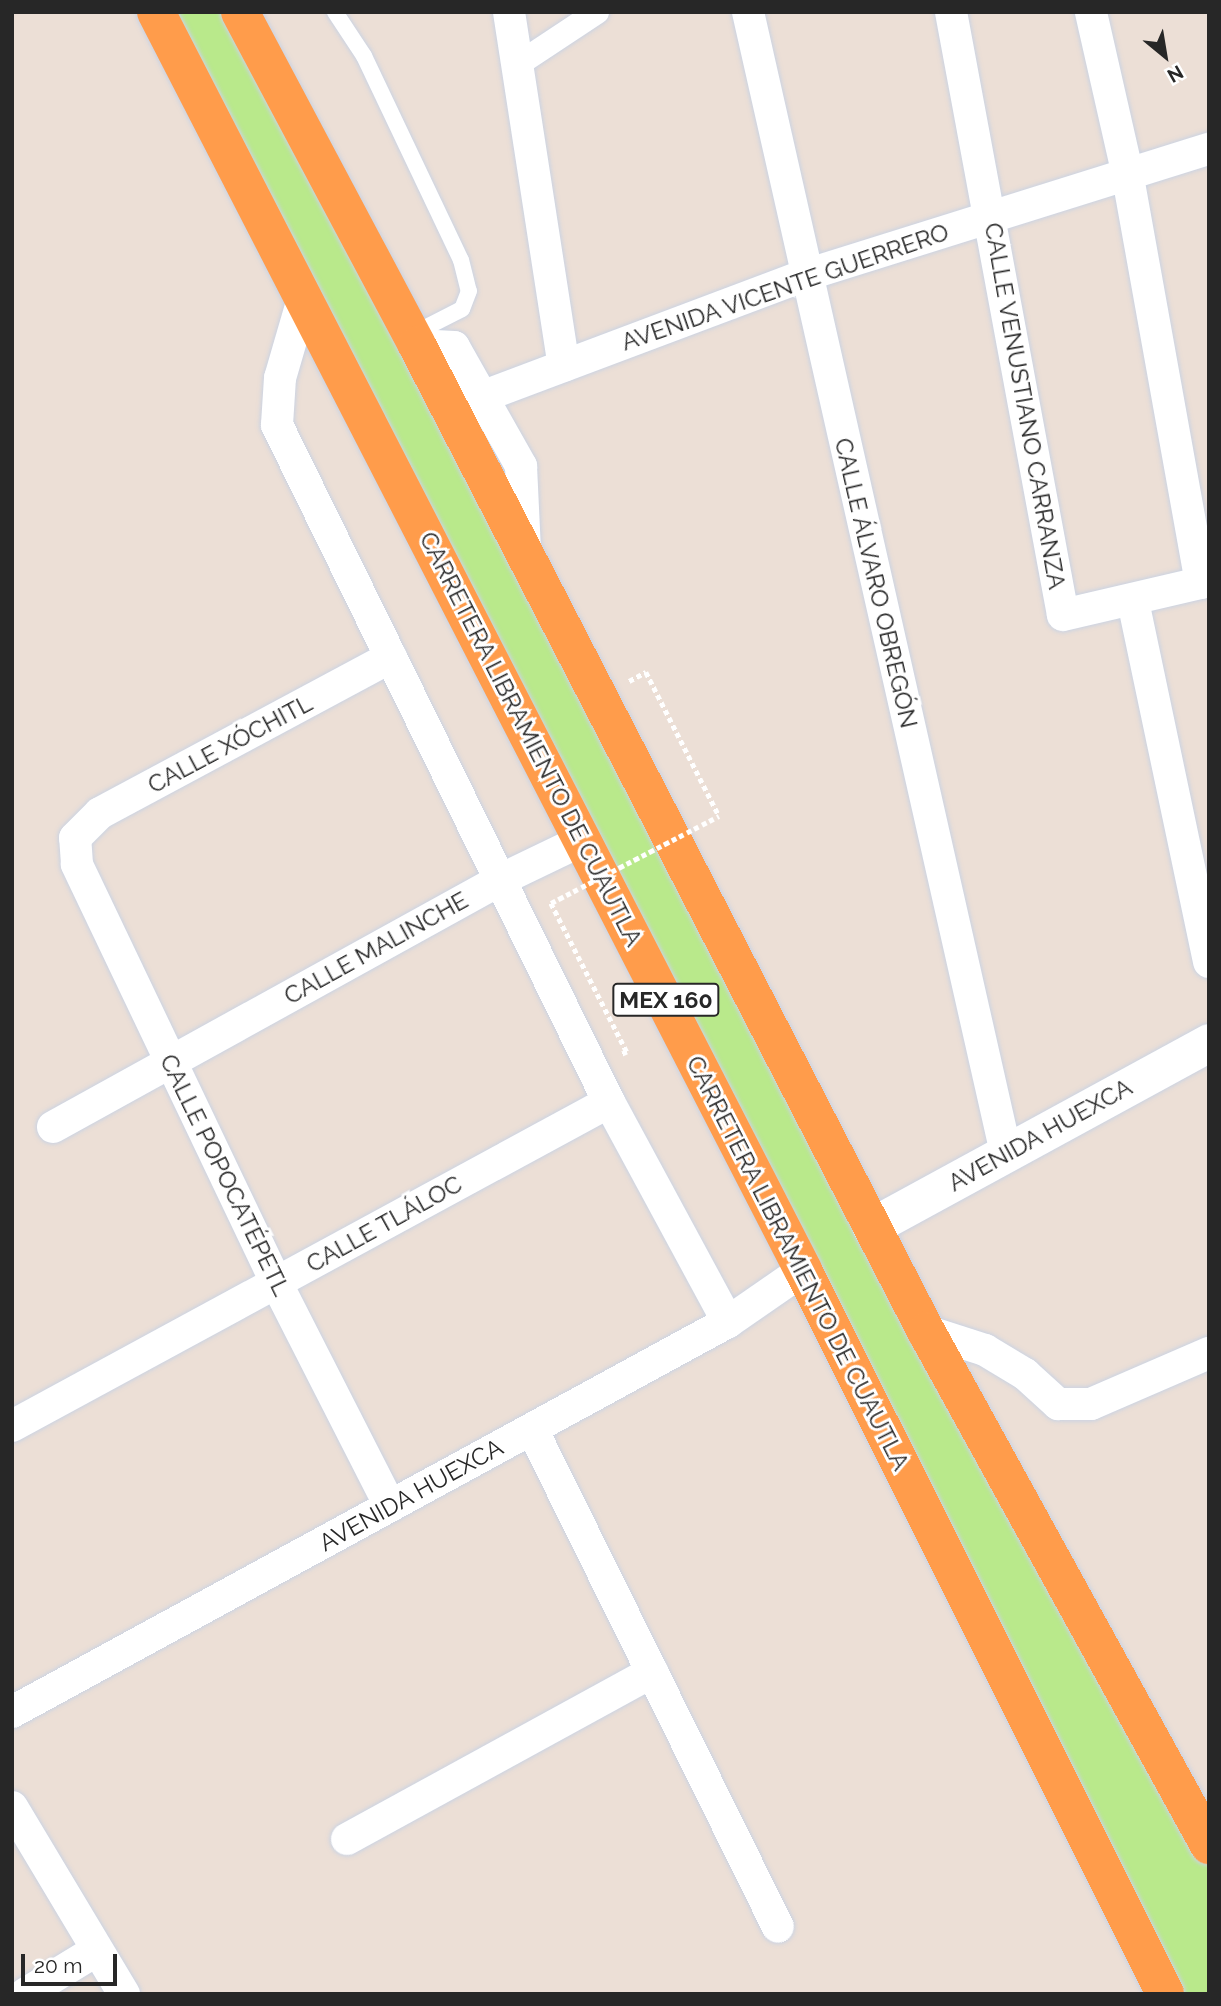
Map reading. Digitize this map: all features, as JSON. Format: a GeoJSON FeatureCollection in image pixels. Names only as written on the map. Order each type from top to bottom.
{"type":"FeatureCollection","features":[{"type":"Feature","properties":{"kind":"highway","name":"CARRETERA LIBRAMIENTO DE CUAUTLA"},"geometry":{"type":"LineString","coordinates":[[156,12],[803,1270],[1165,1994]]}},
{"type":"Feature","properties":{"kind":"highway","name":"MEX 160"},"geometry":{"type":"LineString","coordinates":[[240,12],[525,552],[926,1331],[1209,1844]]}},
{"type":"Feature","properties":{"kind":"street"},"geometry":{"type":"LineString","coordinates":[[509,12],[564,366]]}},
{"type":"Feature","properties":{"kind":"street"},"geometry":{"type":"LineString","coordinates":[[517,65],[597,12]]}},
{"type":"Feature","properties":{"kind":"street","name":"CALLE ÁLVARO OBREGÓN"},"geometry":{"type":"LineString","coordinates":[[748,12],[1006,1153]]}},
{"type":"Feature","properties":{"kind":"street","name":"CALLE VENUSTIANO CARRANZA"},"geometry":{"type":"LineString","coordinates":[[951,12],[1063,615],[1133,601]]}},
{"type":"Feature","properties":{"kind":"street"},"geometry":{"type":"LineString","coordinates":[[1091,12],[1127,171],[1201,583],[1133,601],[1209,962]]}},
{"type":"Feature","properties":{"kind":"street","name":"AVENIDA VICENTE GUERRERO"},"geometry":{"type":"LineString","coordinates":[[484,396],[806,275],[1127,171],[1209,149]]}},
{"type":"Feature","properties":{"kind":"street"},"geometry":{"type":"LineString","coordinates":[[303,299],[280,378],[277,425],[609,1102],[728,1322]]}},
{"type":"Feature","properties":{"kind":"street"},"geometry":{"type":"LineString","coordinates":[[414,340],[454,347],[484,396],[521,466],[525,552]]}},
{"type":"Feature","properties":{"kind":"street","name":"CALLE XÓCHITL"},"geometry":{"type":"LineString","coordinates":[[75,838],[100,813],[391,657]]}},
{"type":"Feature","properties":{"kind":"street","name":"CALLE POPOCATÉPETL"},"geometry":{"type":"LineString","coordinates":[[75,838],[77,864],[276,1282],[390,1506]]}},
{"type":"Feature","properties":{"kind":"street","name":"CALLE MALINCHE"},"geometry":{"type":"LineString","coordinates":[[53,1127],[500,880],[583,840]]}},
{"type":"Feature","properties":{"kind":"street","name":"AVENIDA HUEXCA"},"geometry":{"type":"LineString","coordinates":[[872,1227],[1209,1043]]}},
{"type":"Feature","properties":{"kind":"street","name":"CALLE TLÁLOC"},"geometry":{"type":"LineString","coordinates":[[12,1426],[609,1102]]}},
{"type":"Feature","properties":{"kind":"street","name":"AVENIDA HUEXCA"},"geometry":{"type":"LineString","coordinates":[[12,1712],[728,1322],[803,1270]]}},
{"type":"Feature","properties":{"kind":"street"},"geometry":{"type":"LineString","coordinates":[[926,1331],[985,1350],[1025,1374],[1058,1404],[1091,1404],[1209,1353]]}},
{"type":"Feature","properties":{"kind":"street"},"geometry":{"type":"LineString","coordinates":[[532,1430],[778,1927]]}},
{"type":"Feature","properties":{"kind":"street"},"geometry":{"type":"LineString","coordinates":[[347,1839],[652,1672]]}},
{"type":"Feature","properties":{"kind":"street"},"geometry":{"type":"LineString","coordinates":[[12,1807],[124,1994]]}},
{"type":"Feature","properties":{"kind":"street"},"geometry":{"type":"LineString","coordinates":[[25,1994],[97,1950]]}},
{"type":"Feature","properties":{"kind":"lane"},"geometry":{"type":"LineString","coordinates":[[335,12],[369,68],[461,260],[469,291],[462,309],[414,340]]}},
{"type":"Feature","properties":{"kind":"path"},"geometry":{"type":"LineString","coordinates":[[551,902],[719,816],[646,672],[622,684]]}},
{"type":"Feature","properties":{"kind":"green space"},"geometry":{"type":"Polygon","coordinates":[[[156,12],[240,12],[1209,1842],[1209,1994],[1165,1994],[156,12]]]}}]}
